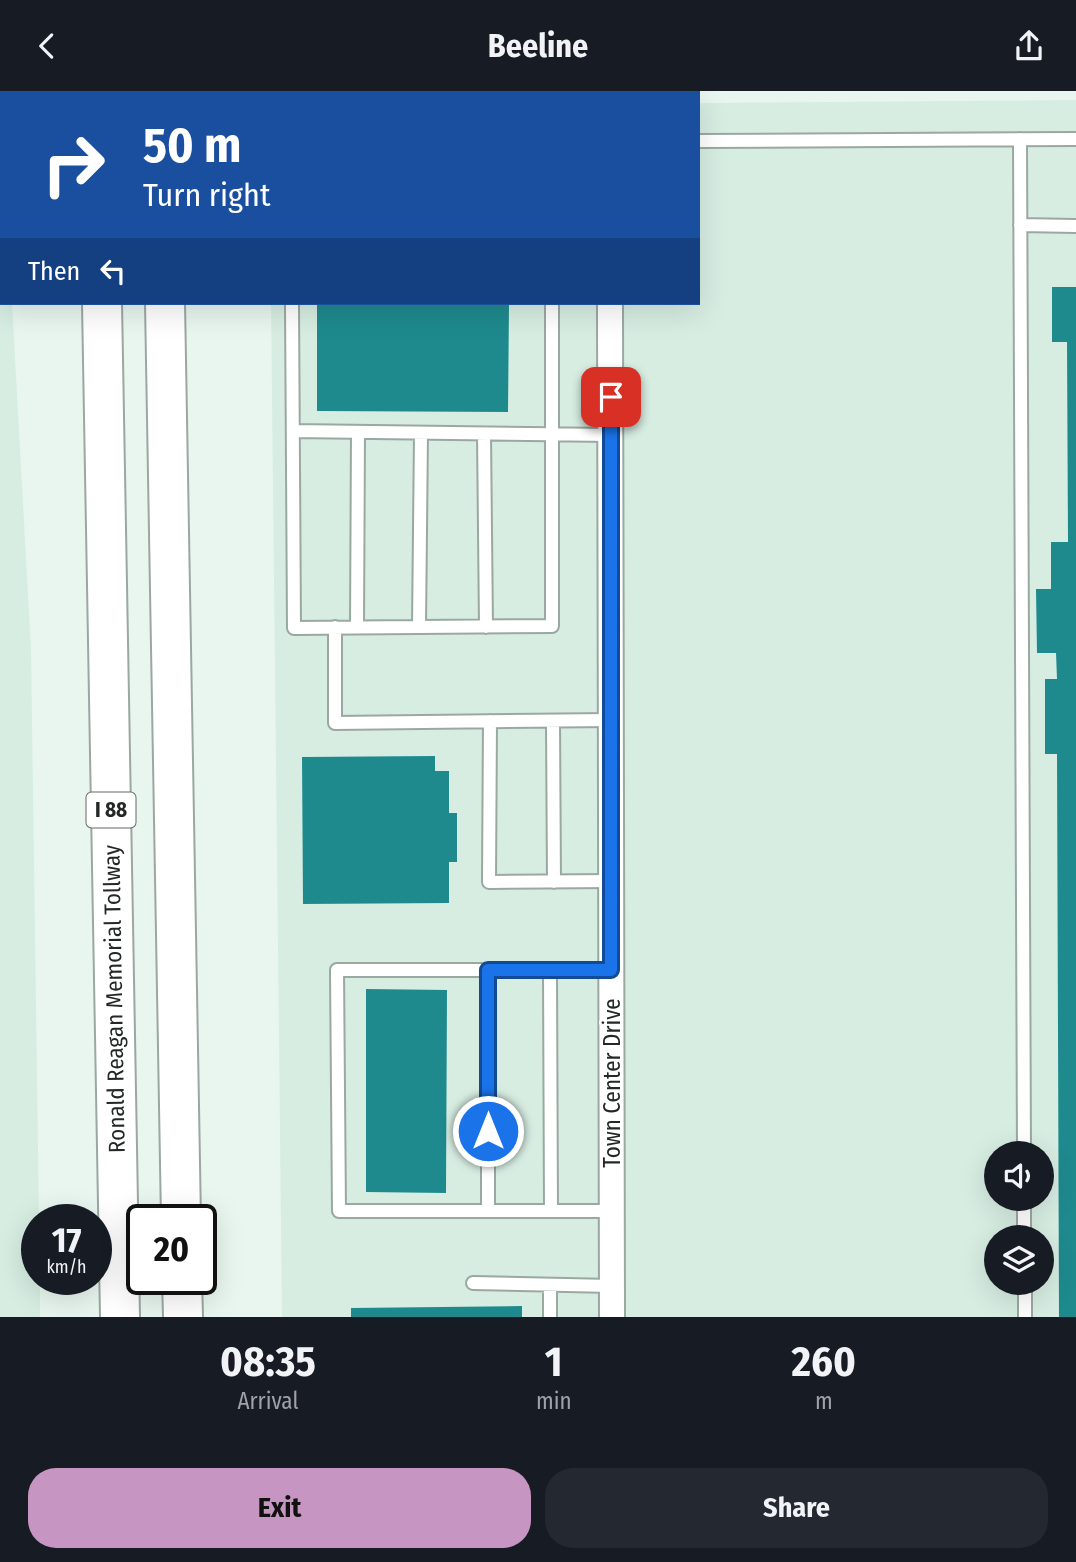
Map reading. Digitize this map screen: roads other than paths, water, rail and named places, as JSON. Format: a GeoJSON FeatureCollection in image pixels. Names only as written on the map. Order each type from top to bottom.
{"type":"FeatureCollection","features":[{"type":"Feature","properties":{"kind":"highway","name":"Ronald Reagan Memorial Tollway"},"geometry":{"type":"LineString","coordinates":[[102,305],[120,1317]]}},
{"type":"Feature","properties":{"kind":"highway"},"geometry":{"type":"LineString","coordinates":[[165,305],[181,1204]]}},
{"type":"Feature","properties":{"kind":"highway"},"geometry":{"type":"LineString","coordinates":[[182,1295],[183,1317]]}},
{"type":"Feature","properties":{"kind":"street","name":"Town Center Drive"},"geometry":{"type":"LineString","coordinates":[[610,305],[612,1317]]}},
{"type":"Feature","properties":{"kind":"lane"},"geometry":{"type":"LineString","coordinates":[[1020,139],[1024,1141]]}},
{"type":"Feature","properties":{"kind":"lane"},"geometry":{"type":"LineString","coordinates":[[700,141],[1076,139]]}},
{"type":"Feature","properties":{"kind":"lane"},"geometry":{"type":"LineString","coordinates":[[1020,225],[1076,226]]}},
{"type":"Feature","properties":{"kind":"lane"},"geometry":{"type":"LineString","coordinates":[[292,305],[294,628],[552,626],[552,305]]}},
{"type":"Feature","properties":{"kind":"lane"},"geometry":{"type":"LineString","coordinates":[[293,431],[611,435]]}},
{"type":"Feature","properties":{"kind":"lane"},"geometry":{"type":"LineString","coordinates":[[357,627],[358,432]]}},
{"type":"Feature","properties":{"kind":"lane"},"geometry":{"type":"LineString","coordinates":[[419,627],[421,433]]}},
{"type":"Feature","properties":{"kind":"lane"},"geometry":{"type":"LineString","coordinates":[[484,434],[486,627]]}},
{"type":"Feature","properties":{"kind":"lane"},"geometry":{"type":"LineString","coordinates":[[335,627],[335,723],[611,720]]}},
{"type":"Feature","properties":{"kind":"lane"},"geometry":{"type":"LineString","coordinates":[[490,721],[489,882],[611,881]]}},
{"type":"Feature","properties":{"kind":"lane"},"geometry":{"type":"LineString","coordinates":[[553,721],[554,882]]}},
{"type":"Feature","properties":{"kind":"lane"},"geometry":{"type":"LineString","coordinates":[[611,970],[337,970],[339,1211],[612,1211]]}},
{"type":"Feature","properties":{"kind":"lane"},"geometry":{"type":"LineString","coordinates":[[488,970],[488,1211]]}},
{"type":"Feature","properties":{"kind":"lane"},"geometry":{"type":"LineString","coordinates":[[550,970],[551,1211]]}},
{"type":"Feature","properties":{"kind":"lane"},"geometry":{"type":"LineString","coordinates":[[473,1283],[612,1286]]}},
{"type":"Feature","properties":{"kind":"lane"},"geometry":{"type":"LineString","coordinates":[[550,1285],[550,1317]]}},
{"type":"Feature","properties":{"kind":"lane"},"geometry":{"type":"LineString","coordinates":[[1024,1295],[1024,1317]]}}]}
